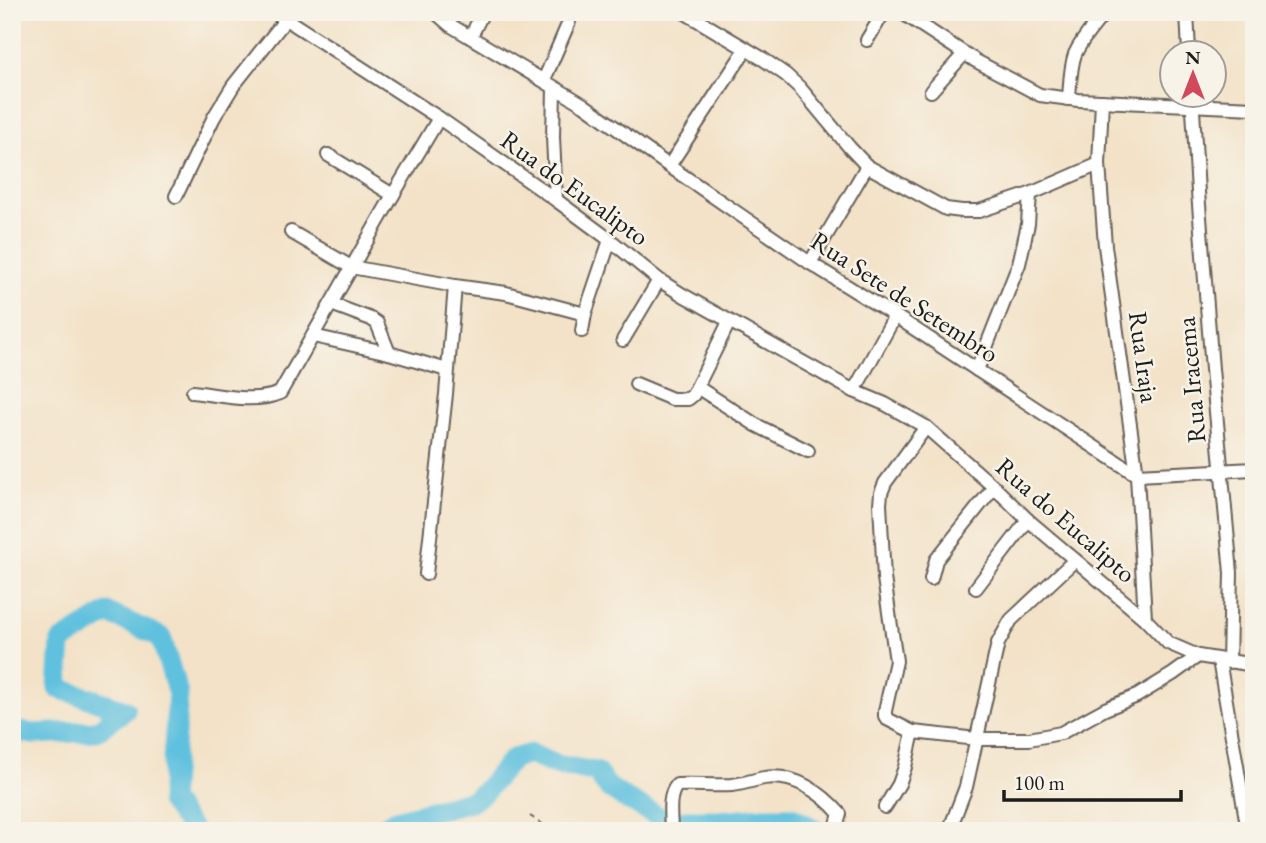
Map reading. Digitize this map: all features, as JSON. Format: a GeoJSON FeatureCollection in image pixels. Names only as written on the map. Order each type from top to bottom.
{"type":"FeatureCollection","features":[{"type":"Feature","properties":{"kind":"street","name":"Rua Sete de Setembro"},"geometry":{"type":"LineString","coordinates":[[435,12],[450,25],[584,105],[810,263],[1137,475]]}},
{"type":"Feature","properties":{"kind":"street"},"geometry":{"type":"LineString","coordinates":[[471,36],[483,12]]}},
{"type":"Feature","properties":{"kind":"street"},"geometry":{"type":"LineString","coordinates":[[684,12],[763,59],[792,80],[867,166],[946,209],[979,211],[1030,194],[1099,164]]}},
{"type":"Feature","properties":{"kind":"street"},"geometry":{"type":"LineString","coordinates":[[867,40],[884,12]]}},
{"type":"Feature","properties":{"kind":"street"},"geometry":{"type":"LineString","coordinates":[[901,12],[964,54],[1040,95],[1102,101],[1158,100]]}},
{"type":"Feature","properties":{"kind":"street"},"geometry":{"type":"LineString","coordinates":[[1069,99],[1074,56],[1105,12]]}},
{"type":"Feature","properties":{"kind":"street"},"geometry":{"type":"LineString","coordinates":[[1187,12],[1188,38]]}},
{"type":"Feature","properties":{"kind":"street"},"geometry":{"type":"LineString","coordinates":[[176,196],[214,117],[281,16]]}},
{"type":"Feature","properties":{"kind":"street","name":"Rua do Eucalipto"},"geometry":{"type":"LineString","coordinates":[[281,16],[439,118],[556,200],[659,280],[729,323],[853,391],[885,404],[926,427],[1028,520],[1145,619],[1168,643],[1198,656],[1254,665]]}},
{"type":"Feature","properties":{"kind":"street"},"geometry":{"type":"LineString","coordinates":[[556,200],[549,84],[569,22]]}},
{"type":"Feature","properties":{"kind":"street"},"geometry":{"type":"LineString","coordinates":[[669,166],[746,49]]}},
{"type":"Feature","properties":{"kind":"street"},"geometry":{"type":"LineString","coordinates":[[931,92],[964,54]]}},
{"type":"Feature","properties":{"kind":"street","name":"Rua Iraja"},"geometry":{"type":"LineString","coordinates":[[1102,101],[1099,164],[1105,246],[1137,475],[1145,619]]}},
{"type":"Feature","properties":{"kind":"street"},"geometry":{"type":"LineString","coordinates":[[1228,105],[1254,108]]}},
{"type":"Feature","properties":{"kind":"street","name":"Rua Iracema"},"geometry":{"type":"LineString","coordinates":[[1193,108],[1212,369],[1231,573],[1224,661],[1248,831]]}},
{"type":"Feature","properties":{"kind":"street"},"geometry":{"type":"LineString","coordinates":[[193,392],[243,398],[262,398],[280,393],[439,118]]}},
{"type":"Feature","properties":{"kind":"street"},"geometry":{"type":"LineString","coordinates":[[328,155],[393,195]]}},
{"type":"Feature","properties":{"kind":"street"},"geometry":{"type":"LineString","coordinates":[[810,263],[867,166]]}},
{"type":"Feature","properties":{"kind":"street"},"geometry":{"type":"LineString","coordinates":[[977,370],[1019,264],[1028,224],[1030,194]]}},
{"type":"Feature","properties":{"kind":"street"},"geometry":{"type":"LineString","coordinates":[[291,232],[351,267],[506,293],[585,314]]}},
{"type":"Feature","properties":{"kind":"street"},"geometry":{"type":"LineString","coordinates":[[582,331],[585,314],[610,240]]}},
{"type":"Feature","properties":{"kind":"street"},"geometry":{"type":"LineString","coordinates":[[623,340],[659,280]]}},
{"type":"Feature","properties":{"kind":"street"},"geometry":{"type":"LineString","coordinates":[[426,574],[455,286]]}},
{"type":"Feature","properties":{"kind":"street"},"geometry":{"type":"LineString","coordinates":[[331,304],[371,318],[377,323],[389,354]]}},
{"type":"Feature","properties":{"kind":"street"},"geometry":{"type":"LineString","coordinates":[[853,391],[895,316]]}},
{"type":"Feature","properties":{"kind":"street"},"geometry":{"type":"LineString","coordinates":[[636,384],[672,399],[688,399],[693,395],[729,323]]}},
{"type":"Feature","properties":{"kind":"street"},"geometry":{"type":"LineString","coordinates":[[313,336],[447,370]]}},
{"type":"Feature","properties":{"kind":"street"},"geometry":{"type":"LineString","coordinates":[[696,387],[756,425],[808,451]]}},
{"type":"Feature","properties":{"kind":"street"},"geometry":{"type":"LineString","coordinates":[[926,427],[885,483],[881,493],[884,578],[896,661],[885,716],[887,719],[914,732],[977,739],[1029,738],[1061,733],[1105,709],[1137,696],[1198,656]]}},
{"type":"Feature","properties":{"kind":"street"},"geometry":{"type":"LineString","coordinates":[[1137,475],[1254,469]]}},
{"type":"Feature","properties":{"kind":"street"},"geometry":{"type":"LineString","coordinates":[[931,579],[936,560],[994,487]]}},
{"type":"Feature","properties":{"kind":"street"},"geometry":{"type":"LineString","coordinates":[[976,588],[1028,520]]}},
{"type":"Feature","properties":{"kind":"street"},"geometry":{"type":"LineString","coordinates":[[949,831],[966,786],[998,643],[1011,620],[1075,560]]}},
{"type":"Feature","properties":{"kind":"street"},"geometry":{"type":"LineString","coordinates":[[885,807],[899,784],[914,732]]}},
{"type":"Feature","properties":{"kind":"street"},"geometry":{"type":"LineString","coordinates":[[671,831],[671,794],[677,785],[733,785],[772,778],[796,782],[818,792],[841,816],[835,831]]}},
{"type":"Feature","properties":{"kind":"path"},"geometry":{"type":"LineString","coordinates":[[530,816],[553,831]]}},
{"type":"Feature","properties":{"kind":"waterway"},"geometry":{"type":"LineString","coordinates":[[12,731],[34,734],[96,731],[125,710],[58,688],[61,642],[108,613],[161,637],[178,694],[170,801],[193,831]]}},
{"type":"Feature","properties":{"kind":"waterway"},"geometry":{"type":"LineString","coordinates":[[376,831],[396,820],[474,800],[513,759],[530,754],[556,765],[596,772],[608,787],[659,817]]}},
{"type":"Feature","properties":{"kind":"waterway"},"geometry":{"type":"LineString","coordinates":[[685,820],[792,817],[818,831]]}}]}
